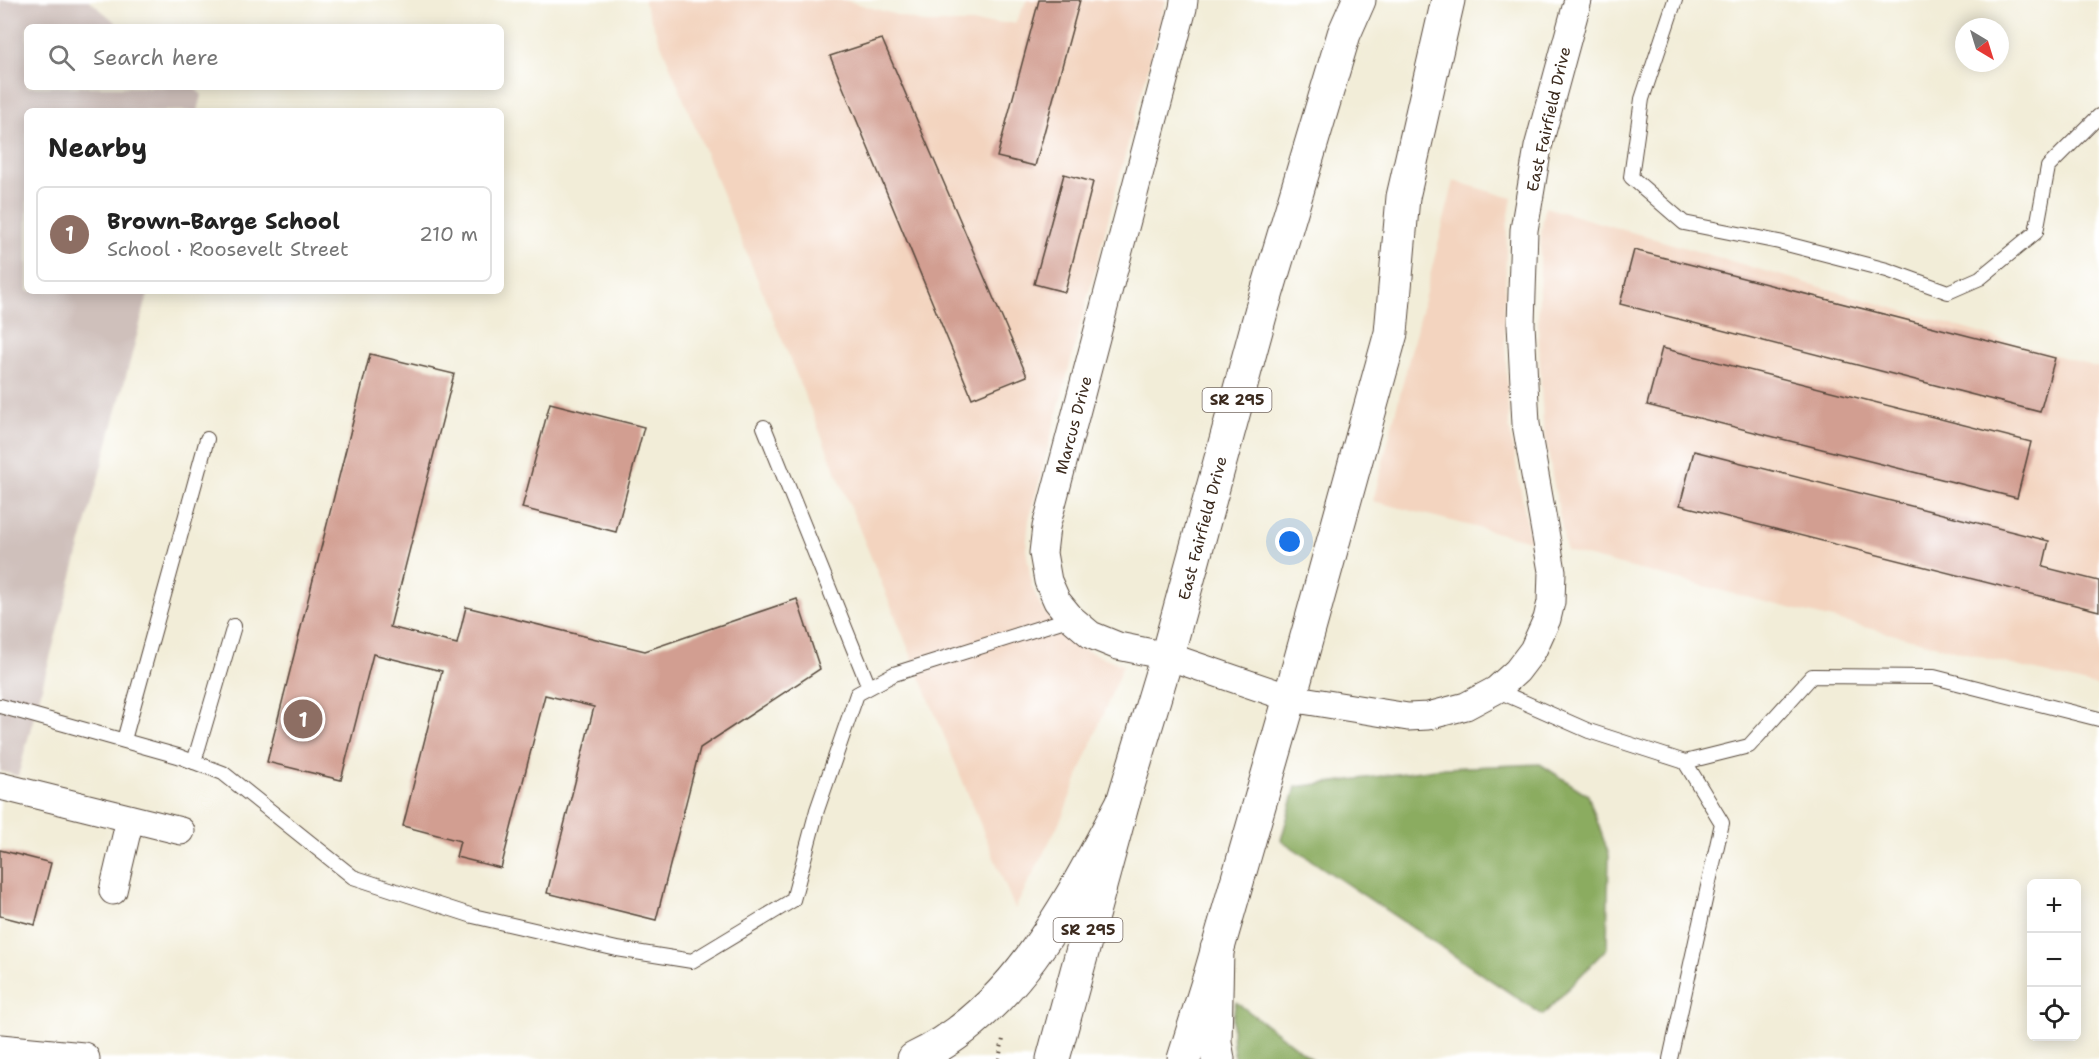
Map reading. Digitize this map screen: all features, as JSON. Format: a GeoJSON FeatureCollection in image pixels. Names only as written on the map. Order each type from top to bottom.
{"type":"FeatureCollection","features":[{"type":"Feature","properties":{"kind":"main road","name":"East Fairfield Drive"},"geometry":{"type":"LineString","coordinates":[[1053,1059],[1261,312],[1344,34],[1359,0]]}},
{"type":"Feature","properties":{"kind":"main road"},"geometry":{"type":"LineString","coordinates":[[1184,1059],[1290,698],[1390,333],[1403,197],[1448,0]]}},
{"type":"Feature","properties":{"kind":"main road"},"geometry":{"type":"LineString","coordinates":[[914,1059],[957,1034],[986,1010],[1011,984],[1079,884],[1123,802]]}},
{"type":"Feature","properties":{"kind":"main road"},"geometry":{"type":"LineString","coordinates":[[1217,949],[1215,1042],[1218,1059]]}},
{"type":"Feature","properties":{"kind":"main road"},"geometry":{"type":"LineString","coordinates":[[0,1052],[83,1059]]}},
{"type":"Feature","properties":{"kind":"street","name":"Marcus Drive"},"geometry":{"type":"LineString","coordinates":[[1184,0],[1046,527],[1044,553],[1048,580],[1057,601],[1071,618],[1091,635],[1118,646],[1167,656],[1290,698]]}},
{"type":"Feature","properties":{"kind":"street","name":"East Fairfield Drive"},"geometry":{"type":"LineString","coordinates":[[1290,698],[1408,717],[1428,716],[1466,706],[1496,690],[1517,671],[1533,650],[1547,619],[1551,602],[1552,571],[1526,424],[1521,324],[1524,230],[1538,147],[1578,0]]}},
{"type":"Feature","properties":{"kind":"street"},"geometry":{"type":"LineString","coordinates":[[0,786],[181,831]]}},
{"type":"Feature","properties":{"kind":"street"},"geometry":{"type":"LineString","coordinates":[[113,891],[130,819]]}},
{"type":"Feature","properties":{"kind":"lane"},"geometry":{"type":"LineString","coordinates":[[1675,0],[1642,99],[1631,177],[1684,223],[1779,242],[1887,270],[1948,292],[1980,278],[2036,232],[2048,167],[2099,116]]}},
{"type":"Feature","properties":{"kind":"lane"},"geometry":{"type":"LineString","coordinates":[[764,427],[869,687]]}},
{"type":"Feature","properties":{"kind":"lane"},"geometry":{"type":"LineString","coordinates":[[124,740],[207,439]]}},
{"type":"Feature","properties":{"kind":"lane"},"geometry":{"type":"LineString","coordinates":[[0,706],[124,740],[223,773],[353,877],[473,916],[617,949],[692,961],[793,900],[817,810],[857,694],[894,674],[1071,618]]}},
{"type":"Feature","properties":{"kind":"lane"},"geometry":{"type":"LineString","coordinates":[[194,762],[234,627]]}},
{"type":"Feature","properties":{"kind":"lane"},"geometry":{"type":"LineString","coordinates":[[1496,690],[1589,731],[1685,762],[1749,746],[1812,676],[1934,677],[2099,719]]}},
{"type":"Feature","properties":{"kind":"lane"},"geometry":{"type":"LineString","coordinates":[[1670,1059],[1722,824],[1685,762]]}},
{"type":"Feature","properties":{"kind":"path"},"geometry":{"type":"LineString","coordinates":[[999,1059],[1005,1029]]}},
{"type":"Feature","properties":{"kind":"shaded area"},"geometry":{"type":"Polygon","coordinates":[[[0,0],[89,0],[117,24],[24,24],[24,90],[196,90],[202,95],[199,108],[24,108],[24,294],[148,294],[18,776],[0,771],[0,0]]]}},
{"type":"Feature","properties":{"kind":"shaded area"},"geometry":{"type":"Polygon","coordinates":[[[643,0],[844,0],[925,23],[1015,23],[1027,0],[1166,0],[1029,520],[1026,549],[1032,586],[1041,607],[1058,628],[1087,651],[1123,665],[1062,817],[1015,909],[643,0]]]}},
{"type":"Feature","properties":{"kind":"shaded area"},"geometry":{"type":"Polygon","coordinates":[[[1454,181],[1512,198],[1507,227],[1504,322],[1509,425],[1530,541],[1373,501],[1454,181]]]}},
{"type":"Feature","properties":{"kind":"shaded area"},"geometry":{"type":"Polygon","coordinates":[[[1545,207],[2099,368],[2099,687],[1566,551],[1543,424],[1538,326],[1541,234],[1545,207]]]}},
{"type":"Feature","properties":{"kind":"green space"},"geometry":{"type":"Polygon","coordinates":[[[1540,764],[1588,795],[1609,855],[1607,948],[1543,1015],[1281,840],[1296,787],[1444,768],[1540,764]]]}},
{"type":"Feature","properties":{"kind":"green space"},"geometry":{"type":"Polygon","coordinates":[[[1236,1002],[1312,1059],[1235,1059],[1232,1030],[1236,1002]]]}},
{"type":"Feature","properties":{"kind":"building"},"geometry":{"type":"Polygon","coordinates":[[[1039,0],[1080,0],[1035,166],[997,157],[1039,0]]]}},
{"type":"Feature","properties":{"kind":"building"},"geometry":{"type":"Polygon","coordinates":[[[882,39],[1027,376],[972,398],[830,56],[882,39]]]}},
{"type":"Feature","properties":{"kind":"building"},"geometry":{"type":"Polygon","coordinates":[[[1064,174],[1093,182],[1065,292],[1034,284],[1064,174]]]}},
{"type":"Feature","properties":{"kind":"building"},"geometry":{"type":"Polygon","coordinates":[[[1634,250],[2055,358],[2040,412],[1620,304],[1634,250]]]}},
{"type":"Feature","properties":{"kind":"building"},"geometry":{"type":"Polygon","coordinates":[[[1662,348],[2031,442],[2017,498],[1647,405],[1662,348]]]}},
{"type":"Feature","properties":{"kind":"building"},"geometry":{"type":"Polygon","coordinates":[[[370,354],[454,374],[390,627],[457,644],[466,607],[645,651],[797,599],[820,669],[700,748],[656,920],[547,893],[594,707],[545,695],[501,868],[456,857],[460,841],[403,826],[442,671],[373,654],[341,780],[267,762],[370,354]]]}},
{"type":"Feature","properties":{"kind":"building"},"geometry":{"type":"Polygon","coordinates":[[[550,403],[644,427],[616,532],[522,508],[550,403]]]}},
{"type":"Feature","properties":{"kind":"building"},"geometry":{"type":"Polygon","coordinates":[[[1694,451],[2049,541],[2043,567],[2099,581],[2099,611],[1680,505],[1694,451]]]}},
{"type":"Feature","properties":{"kind":"building"},"geometry":{"type":"Polygon","coordinates":[[[0,850],[51,863],[35,925],[0,916],[0,850]]]}},
{"type":"Feature","properties":{"kind":"place","name":"Brown-Barge School"},"geometry":{"type":"Point","coordinates":[303,719]}}]}
